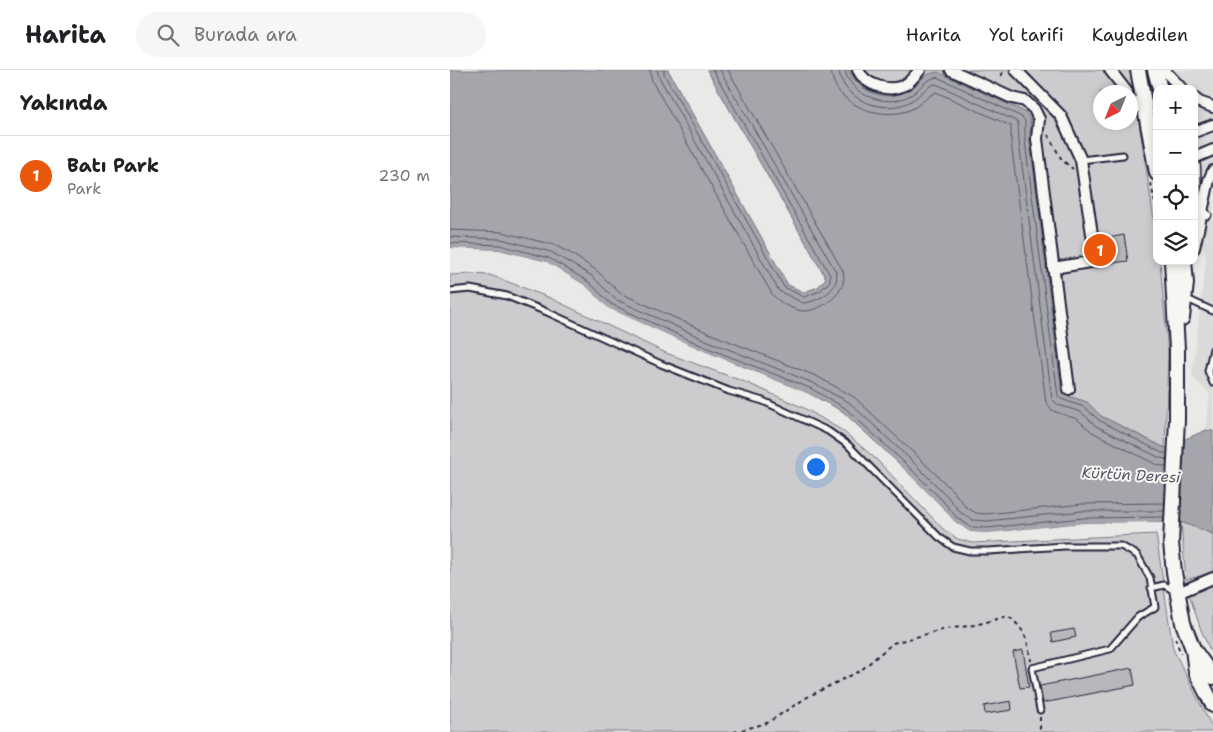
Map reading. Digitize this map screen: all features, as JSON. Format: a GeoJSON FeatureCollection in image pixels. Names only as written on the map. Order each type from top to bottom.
{"type":"FeatureCollection","features":[{"type":"Feature","properties":{"kind":"main road"},"geometry":{"type":"LineString","coordinates":[[1138,70],[1149,132]]}},
{"type":"Feature","properties":{"kind":"main road"},"geometry":{"type":"LineString","coordinates":[[1155,70],[1159,85]]}},
{"type":"Feature","properties":{"kind":"main road"},"geometry":{"type":"LineString","coordinates":[[1172,265],[1178,349],[1177,419],[1171,543],[1183,623],[1193,649],[1196,672],[1213,705]]}},
{"type":"Feature","properties":{"kind":"main road"},"geometry":{"type":"LineString","coordinates":[[1178,349],[1186,283],[1184,265]]}},
{"type":"Feature","properties":{"kind":"main road"},"geometry":{"type":"LineString","coordinates":[[1193,649],[1213,677]]}},
{"type":"Feature","properties":{"kind":"street"},"geometry":{"type":"LineString","coordinates":[[858,70],[862,78],[884,89],[905,85],[920,70]]}},
{"type":"Feature","properties":{"kind":"street"},"geometry":{"type":"LineString","coordinates":[[951,70],[1012,98],[1025,101],[1034,109],[1039,119],[1037,139],[1069,389]]}},
{"type":"Feature","properties":{"kind":"street"},"geometry":{"type":"LineString","coordinates":[[1016,70],[1061,116],[1081,160],[1096,261],[1053,268]]}},
{"type":"Feature","properties":{"kind":"street"},"geometry":{"type":"LineString","coordinates":[[1110,70],[1122,85]]}},
{"type":"Feature","properties":{"kind":"street"},"geometry":{"type":"LineString","coordinates":[[1164,70],[1179,85]]}},
{"type":"Feature","properties":{"kind":"street"},"geometry":{"type":"LineString","coordinates":[[1198,101],[1213,107]]}},
{"type":"Feature","properties":{"kind":"street"},"geometry":{"type":"LineString","coordinates":[[1138,107],[1143,105]]}},
{"type":"Feature","properties":{"kind":"street"},"geometry":{"type":"LineString","coordinates":[[1198,131],[1213,125]]}},
{"type":"Feature","properties":{"kind":"street"},"geometry":{"type":"LineString","coordinates":[[1198,156],[1213,150]]}},
{"type":"Feature","properties":{"kind":"street"},"geometry":{"type":"LineString","coordinates":[[1198,235],[1205,212],[1209,180],[1213,171]]}},
{"type":"Feature","properties":{"kind":"street"},"geometry":{"type":"LineString","coordinates":[[1196,175],[1197,206],[1205,212]]}},
{"type":"Feature","properties":{"kind":"street"},"geometry":{"type":"LineString","coordinates":[[1186,283],[1190,265]]}},
{"type":"Feature","properties":{"kind":"street"},"geometry":{"type":"LineString","coordinates":[[1178,593],[1213,578]]}},
{"type":"Feature","properties":{"kind":"lane"},"geometry":{"type":"LineString","coordinates":[[1081,160],[1123,155]]}},
{"type":"Feature","properties":{"kind":"lane"},"geometry":{"type":"LineString","coordinates":[[450,290],[470,289],[507,296],[547,312],[661,364],[729,391],[763,402],[828,432],[848,445],[939,537],[953,547],[970,551],[988,551],[1065,546],[1121,546],[1137,555],[1150,578],[1155,607],[1138,617],[1110,649],[1032,668],[1040,710]]}},
{"type":"Feature","properties":{"kind":"lane"},"geometry":{"type":"LineString","coordinates":[[1184,298],[1213,311]]}},
{"type":"Feature","properties":{"kind":"lane"},"geometry":{"type":"LineString","coordinates":[[1213,349],[1208,370],[1213,383]]}},
{"type":"Feature","properties":{"kind":"lane"},"geometry":{"type":"LineString","coordinates":[[1151,588],[1164,585],[1178,593]]}},
{"type":"Feature","properties":{"kind":"path"},"geometry":{"type":"LineString","coordinates":[[1001,76],[1004,70]]}},
{"type":"Feature","properties":{"kind":"path"},"geometry":{"type":"LineString","coordinates":[[1037,133],[1046,131],[1062,160],[1070,169],[1082,172]]}},
{"type":"Feature","properties":{"kind":"path"},"geometry":{"type":"LineString","coordinates":[[734,732],[767,723],[810,696],[860,671],[893,643],[946,629],[974,626],[1008,616],[1020,625],[1028,642],[1032,668]]}},
{"type":"Feature","properties":{"kind":"path"},"geometry":{"type":"LineString","coordinates":[[1040,710],[1040,732]]}},
{"type":"Feature","properties":{"kind":"shaded area"},"geometry":{"type":"Polygon","coordinates":[[[849,70],[1131,70],[1133,85],[1093,85],[1093,130],[1138,130],[1138,116],[1153,213],[1153,265],[1160,265],[1168,353],[1165,448],[1101,416],[1087,402],[1062,395],[1030,141],[1030,119],[916,83],[908,90],[899,94],[889,95],[870,92],[862,86],[849,70]]]}},
{"type":"Feature","properties":{"kind":"shaded area"},"geometry":{"type":"Polygon","coordinates":[[[1160,70],[1213,70],[1213,431],[1206,430],[1210,394],[1192,376],[1206,258],[1198,227],[1198,85],[1163,85],[1160,70]]]}},
{"type":"Feature","properties":{"kind":"shaded area"},"geometry":{"type":"Polygon","coordinates":[[[450,275],[490,275],[550,298],[666,353],[745,382],[804,408],[843,431],[877,460],[944,530],[958,539],[972,543],[1156,534],[1173,649],[1213,732],[450,732],[450,275]]]}},
{"type":"Feature","properties":{"kind":"shaded area"},"geometry":{"type":"Polygon","coordinates":[[[1181,522],[1213,534],[1213,572],[1186,580],[1181,522]]]}},
{"type":"Feature","properties":{"kind":"shaded area"},"geometry":{"type":"Polygon","coordinates":[[[1213,582],[1213,657],[1201,630],[1189,594],[1213,582]]]}},
{"type":"Feature","properties":{"kind":"water","name":"Kürtün Deresi"},"geometry":{"type":"Polygon","coordinates":[[[450,70],[668,70],[788,285],[804,292],[818,287],[826,278],[707,70],[849,70],[860,85],[867,90],[892,96],[909,90],[925,76],[938,72],[1025,112],[1030,118],[1030,141],[1062,394],[1087,402],[1101,416],[1165,448],[1206,430],[1213,431],[1213,534],[1181,522],[1083,523],[987,533],[970,532],[954,521],[903,468],[842,411],[807,393],[704,351],[607,308],[586,286],[547,262],[499,250],[450,248],[450,70]]]}},
{"type":"Feature","properties":{"kind":"pier"},"geometry":{"type":"Polygon","coordinates":[[[450,248],[499,250],[547,262],[586,286],[608,308],[704,351],[807,393],[842,412],[903,468],[954,521],[970,532],[987,533],[1083,523],[1155,522],[1155,525],[1083,525],[987,535],[969,534],[952,523],[901,470],[840,414],[806,395],[703,354],[606,310],[585,288],[546,265],[498,252],[450,251],[450,248]]]}},
{"type":"Feature","properties":{"kind":"building"},"geometry":{"type":"Polygon","coordinates":[[[1124,235],[1128,261],[1112,263],[1108,238],[1124,235]]]}},
{"type":"Feature","properties":{"kind":"building"},"geometry":{"type":"Polygon","coordinates":[[[1074,629],[1076,637],[1053,642],[1051,633],[1074,629]]]}},
{"type":"Feature","properties":{"kind":"building"},"geometry":{"type":"Polygon","coordinates":[[[1023,650],[1029,687],[1020,688],[1013,652],[1023,650]]]}},
{"type":"Feature","properties":{"kind":"building"},"geometry":{"type":"Polygon","coordinates":[[[1132,668],[1135,685],[1043,703],[1040,686],[1132,668]]]}},
{"type":"Feature","properties":{"kind":"building"},"geometry":{"type":"Polygon","coordinates":[[[1011,701],[1012,710],[985,714],[984,706],[1011,701]]]}},
{"type":"Feature","properties":{"kind":"place","name":"Batı Park"},"geometry":{"type":"Point","coordinates":[1100,250]}}]}
